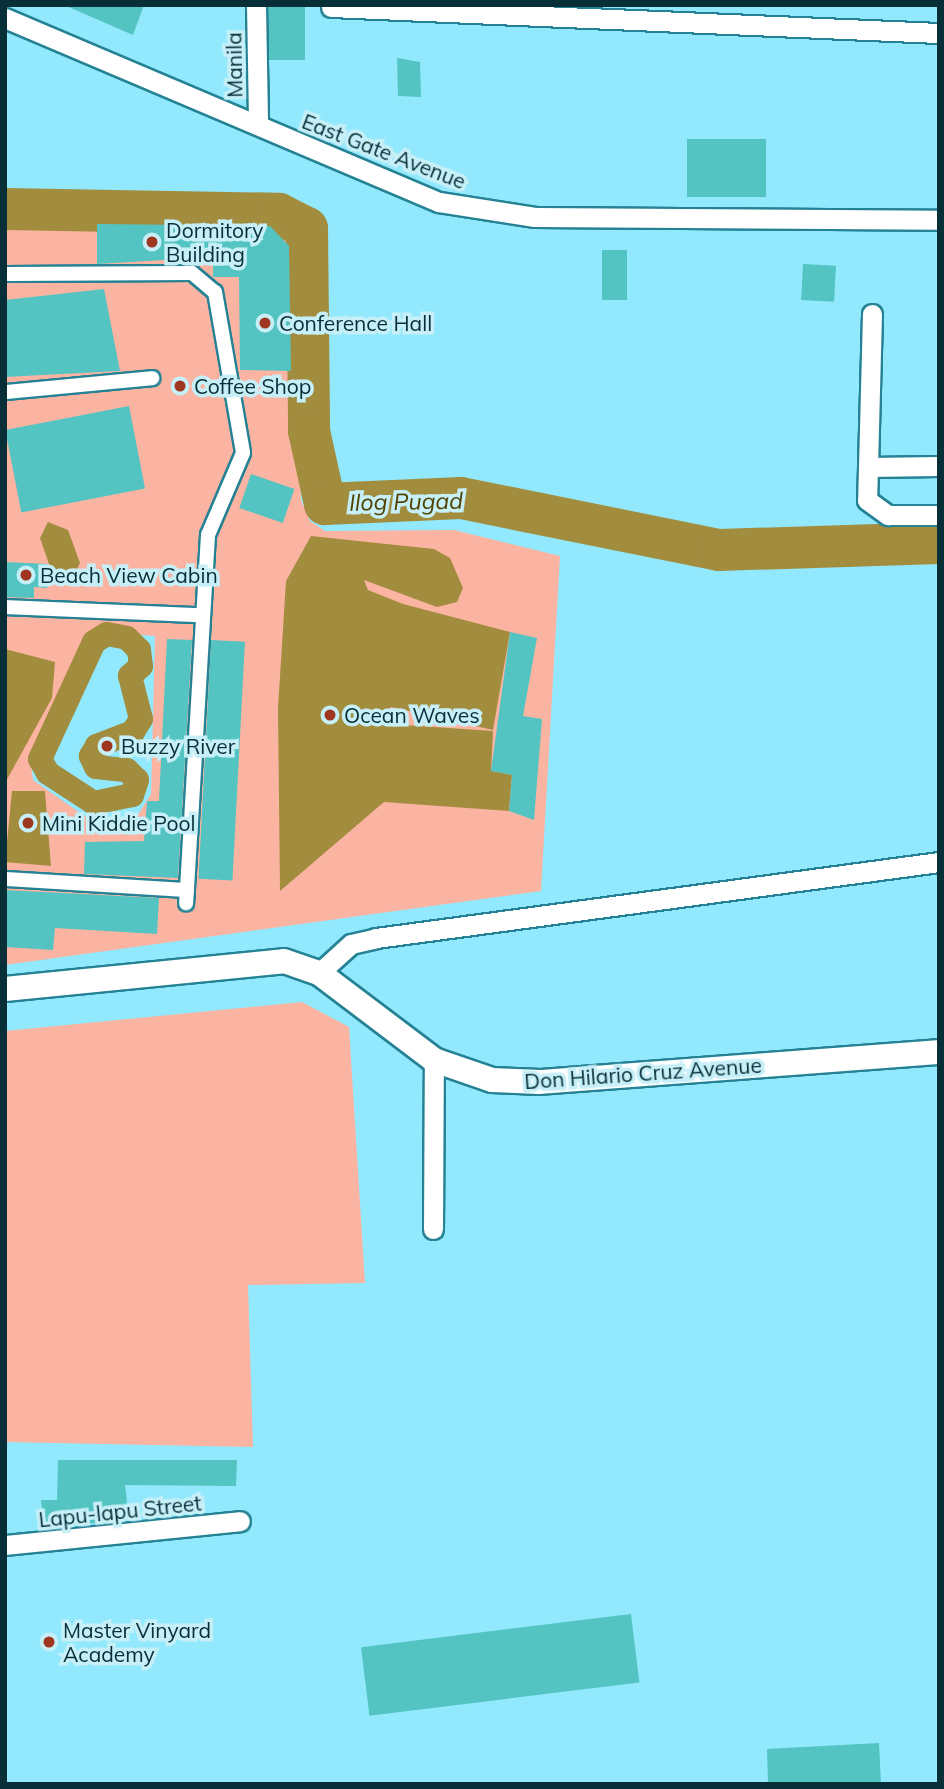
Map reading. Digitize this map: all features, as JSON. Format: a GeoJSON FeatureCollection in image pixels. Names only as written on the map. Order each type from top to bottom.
{"type":"FeatureCollection","features":[{"type":"Feature","properties":{"kind":"street","name":"Manila"},"geometry":{"type":"LineString","coordinates":[[256,5],[258,124]]}},
{"type":"Feature","properties":{"kind":"street"},"geometry":{"type":"LineString","coordinates":[[331,7],[939,33]]}},
{"type":"Feature","properties":{"kind":"street","name":"East Gate Avenue"},"geometry":{"type":"LineString","coordinates":[[5,18],[439,202],[481,211],[939,220]]}},
{"type":"Feature","properties":{"kind":"street"},"geometry":{"type":"LineString","coordinates":[[5,274],[192,273],[215,292],[243,453],[208,535],[199,615],[187,897],[5,879]]}},
{"type":"Feature","properties":{"kind":"street"},"geometry":{"type":"LineString","coordinates":[[872,314],[867,500],[874,509],[888,515],[939,515]]}},
{"type":"Feature","properties":{"kind":"street"},"geometry":{"type":"LineString","coordinates":[[5,392],[152,378]]}},
{"type":"Feature","properties":{"kind":"street"},"geometry":{"type":"LineString","coordinates":[[868,467],[939,466]]}},
{"type":"Feature","properties":{"kind":"street"},"geometry":{"type":"LineString","coordinates":[[5,607],[199,615]]}},
{"type":"Feature","properties":{"kind":"street"},"geometry":{"type":"LineString","coordinates":[[319,973],[351,944],[376,938],[939,862]]}},
{"type":"Feature","properties":{"kind":"street","name":"Don Hilario Cruz Avenue"},"geometry":{"type":"LineString","coordinates":[[5,989],[284,961],[319,973],[435,1060],[492,1080],[540,1082],[939,1052]]}},
{"type":"Feature","properties":{"kind":"street"},"geometry":{"type":"LineString","coordinates":[[433,1229],[435,1060]]}},
{"type":"Feature","properties":{"kind":"street","name":"Lapu-lapu Street"},"geometry":{"type":"LineString","coordinates":[[5,1545],[240,1521]]}},
{"type":"Feature","properties":{"kind":"shaded area"},"geometry":{"type":"Polygon","coordinates":[[[5,220],[271,222],[290,243],[301,500],[310,521],[325,531],[454,530],[560,556],[541,891],[5,965],[5,220]],[[93,631],[66,704],[31,763],[33,780],[106,831],[129,829],[151,794],[155,636],[93,631]]]}},
{"type":"Feature","properties":{"kind":"shaded area"},"geometry":{"type":"Polygon","coordinates":[[[48,522],[68,530],[80,563],[74,577],[51,570],[40,538],[48,522]]]}},
{"type":"Feature","properties":{"kind":"shaded area","name":"Ocean Waves"},"geometry":{"type":"Polygon","coordinates":[[[311,536],[434,549],[450,558],[463,588],[457,602],[437,607],[364,580],[368,590],[403,604],[510,632],[493,730],[391,707],[375,723],[493,731],[491,771],[512,775],[509,811],[384,802],[280,891],[278,708],[286,581],[311,536]]]}},
{"type":"Feature","properties":{"kind":"shaded area"},"geometry":{"type":"Polygon","coordinates":[[[5,649],[55,662],[52,698],[5,783],[5,649]]]}},
{"type":"Feature","properties":{"kind":"shaded area","name":"Mini Kiddie Pool"},"geometry":{"type":"Polygon","coordinates":[[[12,791],[45,791],[51,866],[5,862],[12,791]]]}},
{"type":"Feature","properties":{"kind":"shaded area"},"geometry":{"type":"Polygon","coordinates":[[[302,1002],[349,1027],[365,1283],[248,1285],[253,1447],[5,1442],[5,1031],[302,1002]]]}},
{"type":"Feature","properties":{"kind":"building"},"geometry":{"type":"Polygon","coordinates":[[[64,5],[144,5],[133,35],[64,5]]]}},
{"type":"Feature","properties":{"kind":"building"},"geometry":{"type":"Polygon","coordinates":[[[268,5],[305,5],[305,60],[268,60],[268,5]]]}},
{"type":"Feature","properties":{"kind":"building"},"geometry":{"type":"Polygon","coordinates":[[[397,58],[420,62],[421,97],[398,96],[397,58]]]}},
{"type":"Feature","properties":{"kind":"building"},"geometry":{"type":"Polygon","coordinates":[[[687,139],[766,139],[766,197],[687,197],[687,139]]]}},
{"type":"Feature","properties":{"kind":"building","name":"Conference Hall"},"geometry":{"type":"Polygon","coordinates":[[[97,224],[270,226],[289,246],[291,371],[240,370],[239,277],[213,277],[213,265],[181,259],[97,264],[97,224]]]}},
{"type":"Feature","properties":{"kind":"building"},"geometry":{"type":"Polygon","coordinates":[[[602,250],[627,250],[627,300],[602,300],[602,250]]]}},
{"type":"Feature","properties":{"kind":"building"},"geometry":{"type":"Polygon","coordinates":[[[803,264],[836,266],[834,302],[801,300],[803,264]]]}},
{"type":"Feature","properties":{"kind":"building"},"geometry":{"type":"Polygon","coordinates":[[[104,289],[120,371],[5,377],[5,300],[104,289]]]}},
{"type":"Feature","properties":{"kind":"building"},"geometry":{"type":"Polygon","coordinates":[[[129,406],[145,488],[21,512],[5,430],[129,406]]]}},
{"type":"Feature","properties":{"kind":"building"},"geometry":{"type":"Polygon","coordinates":[[[251,474],[294,489],[283,523],[239,508],[251,474]]]}},
{"type":"Feature","properties":{"kind":"building","name":"Beach View Cabin"},"geometry":{"type":"Polygon","coordinates":[[[5,562],[48,564],[47,588],[34,587],[34,598],[5,597],[5,562]]]}},
{"type":"Feature","properties":{"kind":"building"},"geometry":{"type":"Polygon","coordinates":[[[510,632],[537,638],[523,716],[542,719],[534,820],[509,811],[512,775],[491,771],[510,632]]]}},
{"type":"Feature","properties":{"kind":"building"},"geometry":{"type":"Polygon","coordinates":[[[167,639],[192,640],[178,878],[84,874],[85,842],[144,841],[147,801],[159,801],[167,639]]]}},
{"type":"Feature","properties":{"kind":"building"},"geometry":{"type":"Polygon","coordinates":[[[211,640],[245,642],[232,880],[198,879],[211,640]]]}},
{"type":"Feature","properties":{"kind":"building"},"geometry":{"type":"Polygon","coordinates":[[[5,890],[159,898],[157,934],[55,928],[53,950],[5,947],[5,890]]]}},
{"type":"Feature","properties":{"kind":"building"},"geometry":{"type":"Polygon","coordinates":[[[58,1460],[237,1460],[236,1486],[125,1485],[129,1519],[44,1529],[41,1500],[57,1500],[58,1460]]]}},
{"type":"Feature","properties":{"kind":"building"},"geometry":{"type":"Polygon","coordinates":[[[631,1614],[639,1682],[369,1716],[361,1647],[631,1614]]]}},
{"type":"Feature","properties":{"kind":"building"},"geometry":{"type":"Polygon","coordinates":[[[879,1743],[881,1784],[768,1784],[767,1749],[879,1743]]]}},
{"type":"Feature","properties":{"kind":"waterway","name":"Ilog Pugad"},"geometry":{"type":"LineString","coordinates":[[5,209],[279,214],[307,228],[309,431],[325,504],[461,498],[719,550],[939,543]]}},
{"type":"Feature","properties":{"kind":"waterway","name":"Buzzy River"},"geometry":{"type":"LineString","coordinates":[[107,634],[127,638],[139,650],[141,666],[130,676],[141,719],[133,732],[97,746],[91,756],[96,767],[127,770],[137,780],[132,795],[94,803],[48,773],[40,759],[94,642],[107,634]]}},
{"type":"Feature","properties":{"kind":"place","name":"Dormitory Building"},"geometry":{"type":"Point","coordinates":[152,242]}},
{"type":"Feature","properties":{"kind":"place","name":"Conference Hall"},"geometry":{"type":"Point","coordinates":[265,323]}},
{"type":"Feature","properties":{"kind":"place","name":"Coffee Shop"},"geometry":{"type":"Point","coordinates":[180,386]}},
{"type":"Feature","properties":{"kind":"place","name":"Beach View Cabin"},"geometry":{"type":"Point","coordinates":[26,575]}},
{"type":"Feature","properties":{"kind":"place","name":"Ocean Waves"},"geometry":{"type":"Point","coordinates":[330,715]}},
{"type":"Feature","properties":{"kind":"place","name":"Buzzy River"},"geometry":{"type":"Point","coordinates":[107,746]}},
{"type":"Feature","properties":{"kind":"place","name":"Mini Kiddie Pool"},"geometry":{"type":"Point","coordinates":[28,823]}},
{"type":"Feature","properties":{"kind":"place","name":"Master Vinyard Academy"},"geometry":{"type":"Point","coordinates":[49,1642]}}]}
